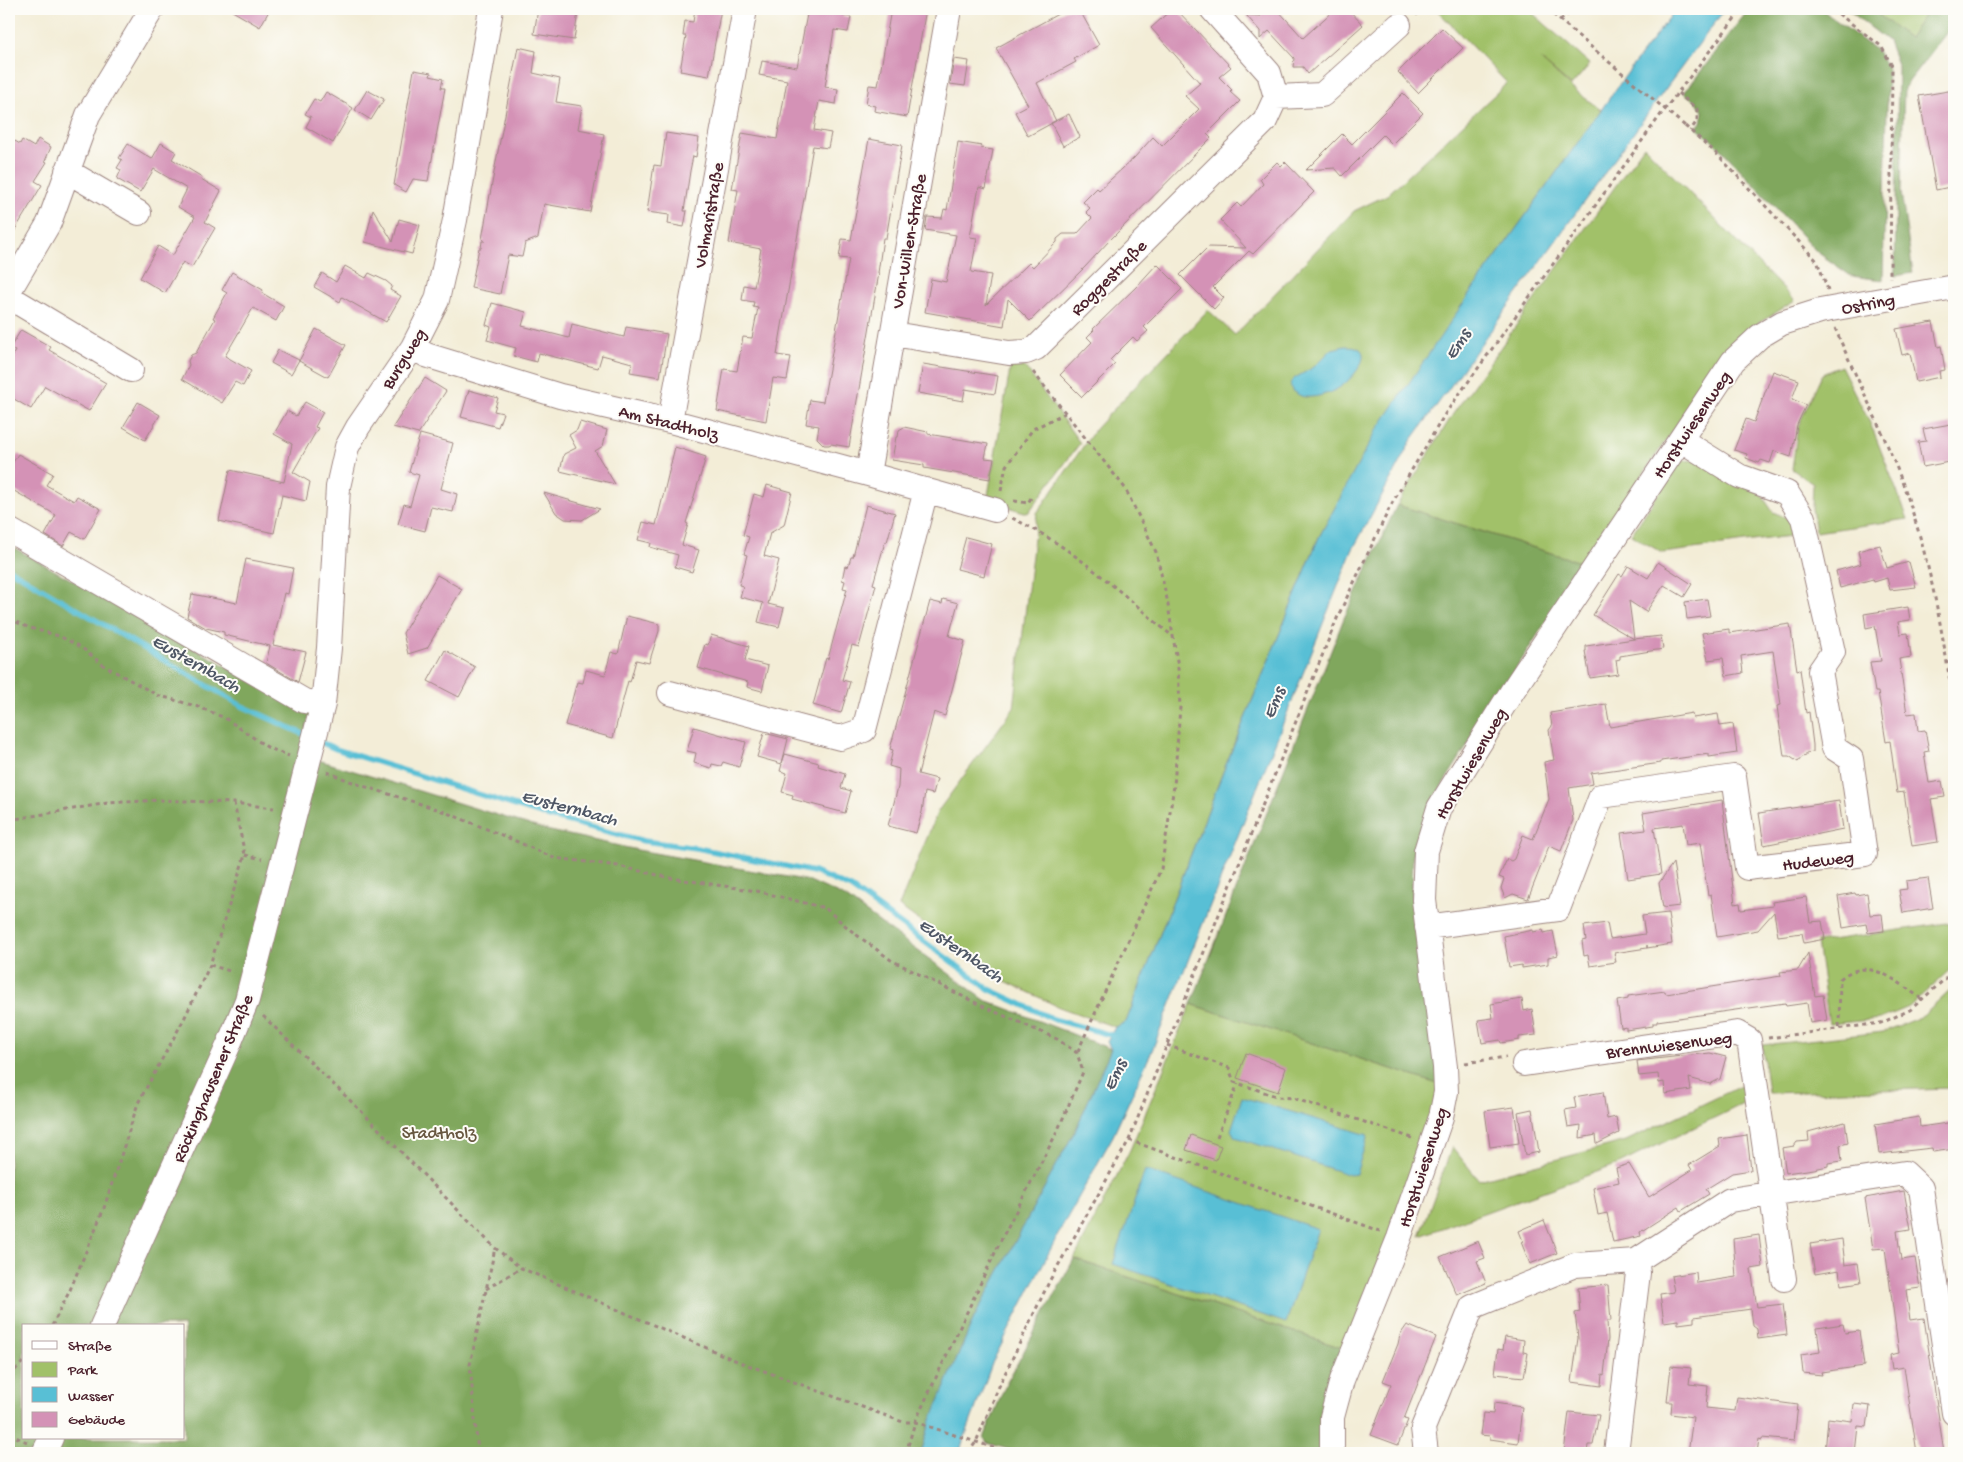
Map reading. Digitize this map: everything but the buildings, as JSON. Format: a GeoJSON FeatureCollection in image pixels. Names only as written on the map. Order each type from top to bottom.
{"type":"FeatureCollection","features":[{"type":"Feature","properties":{"kind":"street"},"geometry":{"type":"LineString","coordinates":[[9,292],[49,223],[66,171],[88,116],[152,9]]}},
{"type":"Feature","properties":{"kind":"street","name":"Burgweg"},"geometry":{"type":"LineString","coordinates":[[321,713],[329,648],[338,487],[347,447],[358,427],[413,347],[437,300],[455,220],[491,9]]}},
{"type":"Feature","properties":{"kind":"street","name":"Volmaristraße"},"geometry":{"type":"LineString","coordinates":[[670,421],[745,9]]}},
{"type":"Feature","properties":{"kind":"street","name":"Von-Willen-Straße"},"geometry":{"type":"LineString","coordinates":[[868,474],[949,9]]}},
{"type":"Feature","properties":{"kind":"street"},"geometry":{"type":"LineString","coordinates":[[1212,9],[1269,73],[1276,97],[1322,95],[1399,25]]}},
{"type":"Feature","properties":{"kind":"street","name":"Roggestraße"},"geometry":{"type":"LineString","coordinates":[[1026,352],[1036,348],[1265,121],[1276,97]]}},
{"type":"Feature","properties":{"kind":"street"},"geometry":{"type":"LineString","coordinates":[[66,171],[139,213]]}},
{"type":"Feature","properties":{"kind":"street","name":"Ostring"},"geometry":{"type":"LineString","coordinates":[[1782,322],[1833,319],[1890,299],[1954,287]]}},
{"type":"Feature","properties":{"kind":"street"},"geometry":{"type":"LineString","coordinates":[[9,297],[131,370]]}},
{"type":"Feature","properties":{"kind":"street","name":"Horstwiesenweg"},"geometry":{"type":"LineString","coordinates":[[1332,1453],[1332,1417],[1342,1380],[1399,1238],[1441,1117],[1446,1092],[1445,1067],[1424,900],[1426,851],[1439,808],[1513,690],[1733,361],[1760,336],[1782,322]]}},
{"type":"Feature","properties":{"kind":"street"},"geometry":{"type":"LineString","coordinates":[[893,334],[1009,353],[1026,352]]}},
{"type":"Feature","properties":{"kind":"street","name":"Am Stadtholz"},"geometry":{"type":"LineString","coordinates":[[413,347],[426,355],[560,396],[670,421],[926,490],[997,505]]}},
{"type":"Feature","properties":{"kind":"street","name":"Hudeweg"},"geometry":{"type":"LineString","coordinates":[[1427,927],[1558,909],[1601,796],[1734,777],[1747,868],[1865,854],[1851,759],[1834,748],[1820,671],[1833,652],[1803,518],[1786,493],[1739,476],[1681,440]]}},
{"type":"Feature","properties":{"kind":"street"},"geometry":{"type":"LineString","coordinates":[[670,692],[840,738],[864,730],[926,490]]}},
{"type":"Feature","properties":{"kind":"street"},"geometry":{"type":"LineString","coordinates":[[9,530],[304,701],[321,713]]}},
{"type":"Feature","properties":{"kind":"street","name":"Röckinghausener Straße"},"geometry":{"type":"LineString","coordinates":[[103,1324],[229,1044],[246,1000],[321,713]]}},
{"type":"Feature","properties":{"kind":"street","name":"Brennwiesenweg"},"geometry":{"type":"LineString","coordinates":[[1524,1064],[1737,1033],[1749,1040],[1756,1099],[1784,1279]]}},
{"type":"Feature","properties":{"kind":"street"},"geometry":{"type":"LineString","coordinates":[[1426,1453],[1423,1428],[1472,1307],[1575,1265],[1636,1261],[1730,1200],[1905,1173],[1921,1188],[1954,1413]]}},
{"type":"Feature","properties":{"kind":"street"},"geometry":{"type":"LineString","coordinates":[[1616,1453],[1638,1273],[1636,1261]]}},
{"type":"Feature","properties":{"kind":"street"},"geometry":{"type":"LineString","coordinates":[[44,1453],[50,1440]]}},
{"type":"Feature","properties":{"kind":"path"},"geometry":{"type":"LineString","coordinates":[[1547,9],[1715,152],[1817,261],[1830,295],[1833,319],[1888,447],[1915,520],[1933,590],[1954,709]]}},
{"type":"Feature","properties":{"kind":"path"},"geometry":{"type":"LineString","coordinates":[[1560,20],[1576,9]]}},
{"type":"Feature","properties":{"kind":"path"},"geometry":{"type":"LineString","coordinates":[[968,1453],[976,1442],[1000,1384],[1050,1280],[1129,1140],[1338,616],[1391,505],[1445,414],[1678,93],[1742,9]]}},
{"type":"Feature","properties":{"kind":"path"},"geometry":{"type":"LineString","coordinates":[[1832,9],[1881,46],[1892,66],[1890,299]]}},
{"type":"Feature","properties":{"kind":"path"},"geometry":{"type":"LineString","coordinates":[[1678,93],[1697,109],[1697,121],[1690,131]]}},
{"type":"Feature","properties":{"kind":"path"},"geometry":{"type":"LineString","coordinates":[[1026,352],[1031,369],[1125,488],[1156,552],[1167,599],[1178,667],[1180,707],[1174,786],[1161,869],[1077,1053]]}},
{"type":"Feature","properties":{"kind":"path"},"geometry":{"type":"LineString","coordinates":[[997,505],[1006,466],[1033,429],[1065,413]]}},
{"type":"Feature","properties":{"kind":"path"},"geometry":{"type":"LineString","coordinates":[[997,505],[1028,503],[1032,496]]}},
{"type":"Feature","properties":{"kind":"path"},"geometry":{"type":"LineString","coordinates":[[997,505],[1039,531],[1107,581],[1172,636]]}},
{"type":"Feature","properties":{"kind":"path"},"geometry":{"type":"LineString","coordinates":[[9,619],[30,628],[59,636],[81,647],[103,665],[157,695],[199,707],[225,718],[267,747],[309,760],[360,785],[440,810],[511,838],[554,858],[618,866],[672,878],[757,891],[824,908],[891,960],[982,1006],[1057,1039],[1077,1053],[1083,1072],[1057,1132],[1001,1240],[915,1422],[906,1453]]}},
{"type":"Feature","properties":{"kind":"path"},"geometry":{"type":"LineString","coordinates":[[9,820],[108,803],[160,800],[234,803],[268,807],[294,814]]}},
{"type":"Feature","properties":{"kind":"path"},"geometry":{"type":"LineString","coordinates":[[53,1324],[70,1290],[104,1208],[138,1103],[183,1021],[210,965],[245,855],[234,803]]}},
{"type":"Feature","properties":{"kind":"path"},"geometry":{"type":"LineString","coordinates":[[1839,1027],[1840,979],[1847,972],[1862,968],[1886,974],[1923,1000]]}},
{"type":"Feature","properties":{"kind":"path"},"geometry":{"type":"LineString","coordinates":[[1749,1040],[1881,1022],[1910,1010],[1954,971]]}},
{"type":"Feature","properties":{"kind":"path"},"geometry":{"type":"LineString","coordinates":[[246,1000],[362,1112],[495,1248],[521,1268],[737,1361],[903,1422],[915,1422],[1010,1453]]}},
{"type":"Feature","properties":{"kind":"path"},"geometry":{"type":"LineString","coordinates":[[1167,1045],[1229,1068],[1234,1082],[1279,1097],[1292,1098],[1432,1144]]}},
{"type":"Feature","properties":{"kind":"path"},"geometry":{"type":"LineString","coordinates":[[1445,1067],[1515,1055],[1524,1064]]}},
{"type":"Feature","properties":{"kind":"path"},"geometry":{"type":"LineString","coordinates":[[1217,1137],[1238,1083]]}},
{"type":"Feature","properties":{"kind":"path"},"geometry":{"type":"LineString","coordinates":[[1129,1140],[1399,1238]]}},
{"type":"Feature","properties":{"kind":"path"},"geometry":{"type":"LineString","coordinates":[[478,1453],[470,1365],[495,1248]]}},
{"type":"Feature","properties":{"kind":"path"},"geometry":{"type":"LineString","coordinates":[[486,1289],[521,1268]]}},
{"type":"Feature","properties":{"kind":"path"},"geometry":{"type":"LineString","coordinates":[[9,1376],[22,1363]]}},
{"type":"Feature","properties":{"kind":"green space"},"geometry":{"type":"Polygon","coordinates":[[[1436,9],[1528,9],[1590,64],[1571,86],[1540,59],[1573,89],[1601,110],[1468,296],[1319,537],[1223,772],[1126,1022],[1115,1027],[1059,1007],[997,977],[899,906],[938,811],[1014,708],[1037,513],[1096,428],[1208,310],[1235,335],[1354,211],[1387,195],[1507,83],[1436,9]]]}},
{"type":"Feature","properties":{"kind":"green space"},"geometry":{"type":"Polygon","coordinates":[[[1749,9],[1821,9],[1877,51],[1888,69],[1883,280],[1851,276],[1817,252],[1720,148],[1697,127],[1701,122],[1703,111],[1697,102],[1684,93],[1749,9]]]}},
{"type":"Feature","properties":{"kind":"green space"},"geometry":{"type":"Polygon","coordinates":[[[1847,9],[1871,9],[1909,38],[1929,9],[1954,9],[1954,23],[1904,88],[1901,192],[1913,273],[1895,276],[1898,67],[1888,41],[1847,9]]]}},
{"type":"Feature","properties":{"kind":"green space"},"geometry":{"type":"Polygon","coordinates":[[[1871,9],[1929,9],[1909,38],[1871,9]]]}},
{"type":"Feature","properties":{"kind":"green space"},"geometry":{"type":"Polygon","coordinates":[[[1644,146],[1795,301],[1752,327],[1727,350],[1583,563],[1397,505],[1453,414],[1644,146]]]}},
{"type":"Feature","properties":{"kind":"green space"},"geometry":{"type":"Polygon","coordinates":[[[1011,364],[1025,367],[1080,443],[1028,513],[987,501],[1011,364]]]}},
{"type":"Feature","properties":{"kind":"green space"},"geometry":{"type":"Polygon","coordinates":[[[1841,366],[1870,423],[1908,519],[1816,532],[1812,508],[1813,484],[1792,469],[1798,426],[1822,374],[1841,366]]]}},
{"type":"Feature","properties":{"kind":"green space"},"geometry":{"type":"Polygon","coordinates":[[[1701,460],[1761,494],[1773,512],[1794,521],[1797,535],[1663,553],[1631,535],[1680,461],[1701,460]]]}},
{"type":"Feature","properties":{"kind":"green space"},"geometry":{"type":"Polygon","coordinates":[[[1397,505],[1583,563],[1430,805],[1413,854],[1412,900],[1440,1067],[1438,1084],[1191,1004],[1344,618],[1397,505]]]}},
{"type":"Feature","properties":{"kind":"green space","name":"Stadtholz"},"geometry":{"type":"Polygon","coordinates":[[[9,545],[310,713],[299,754],[546,830],[638,850],[810,881],[845,897],[985,1000],[1111,1049],[1076,1129],[974,1318],[931,1420],[921,1453],[9,1453],[9,545]]]}},
{"type":"Feature","properties":{"kind":"green space"},"geometry":{"type":"Polygon","coordinates":[[[1954,922],[1954,966],[1909,1007],[1880,1019],[1829,1024],[1817,942],[1954,922]]]}},
{"type":"Feature","properties":{"kind":"green space"},"geometry":{"type":"Polygon","coordinates":[[[1954,987],[1954,1088],[1768,1093],[1762,1045],[1883,1032],[1923,1016],[1954,987]]]}},
{"type":"Feature","properties":{"kind":"green space"},"geometry":{"type":"Polygon","coordinates":[[[1191,1004],[1438,1084],[1434,1118],[1345,1349],[1074,1259],[1130,1150],[1191,1004]]]}},
{"type":"Feature","properties":{"kind":"green space"},"geometry":{"type":"Polygon","coordinates":[[[1747,1083],[1749,1101],[1619,1164],[1420,1236],[1452,1147],[1479,1180],[1626,1141],[1747,1083]]]}},
{"type":"Feature","properties":{"kind":"green space"},"geometry":{"type":"Polygon","coordinates":[[[1074,1259],[1345,1349],[1323,1453],[1021,1453],[987,1443],[984,1438],[1005,1386],[1074,1259]]]}},
{"type":"Feature","properties":{"kind":"water","name":"Ems"},"geometry":{"type":"Polygon","coordinates":[[[1676,9],[1725,9],[1411,441],[1352,551],[1151,1053],[1113,1136],[1062,1227],[993,1361],[959,1453],[921,1453],[931,1420],[974,1318],[1076,1129],[1111,1049],[1107,1042],[1115,1027],[1126,1022],[1223,772],[1319,537],[1375,433],[1468,296],[1631,68],[1676,9]]]}},
{"type":"Feature","properties":{"kind":"water"},"geometry":{"type":"Polygon","coordinates":[[[1345,346],[1356,347],[1361,350],[1363,355],[1360,366],[1347,382],[1331,392],[1316,397],[1300,396],[1292,391],[1290,383],[1295,378],[1314,367],[1332,349],[1345,346]]]}},
{"type":"Feature","properties":{"kind":"water"},"geometry":{"type":"Polygon","coordinates":[[[1242,1097],[1368,1135],[1356,1174],[1350,1175],[1235,1137],[1231,1130],[1242,1097]]]}},
{"type":"Feature","properties":{"kind":"water"},"geometry":{"type":"Polygon","coordinates":[[[1145,1170],[1318,1229],[1286,1323],[1113,1264],[1145,1170]]]}},
{"type":"Feature","properties":{"kind":"waterway","name":"Eusternbach"},"geometry":{"type":"LineString","coordinates":[[9,569],[242,706],[310,737]]}},
{"type":"Feature","properties":{"kind":"waterway","name":"Eusternbach"},"geometry":{"type":"LineString","coordinates":[[318,741],[336,749],[547,816],[644,841],[697,848],[814,872],[851,888],[989,989],[1053,1019],[1118,1037]]}}]}
